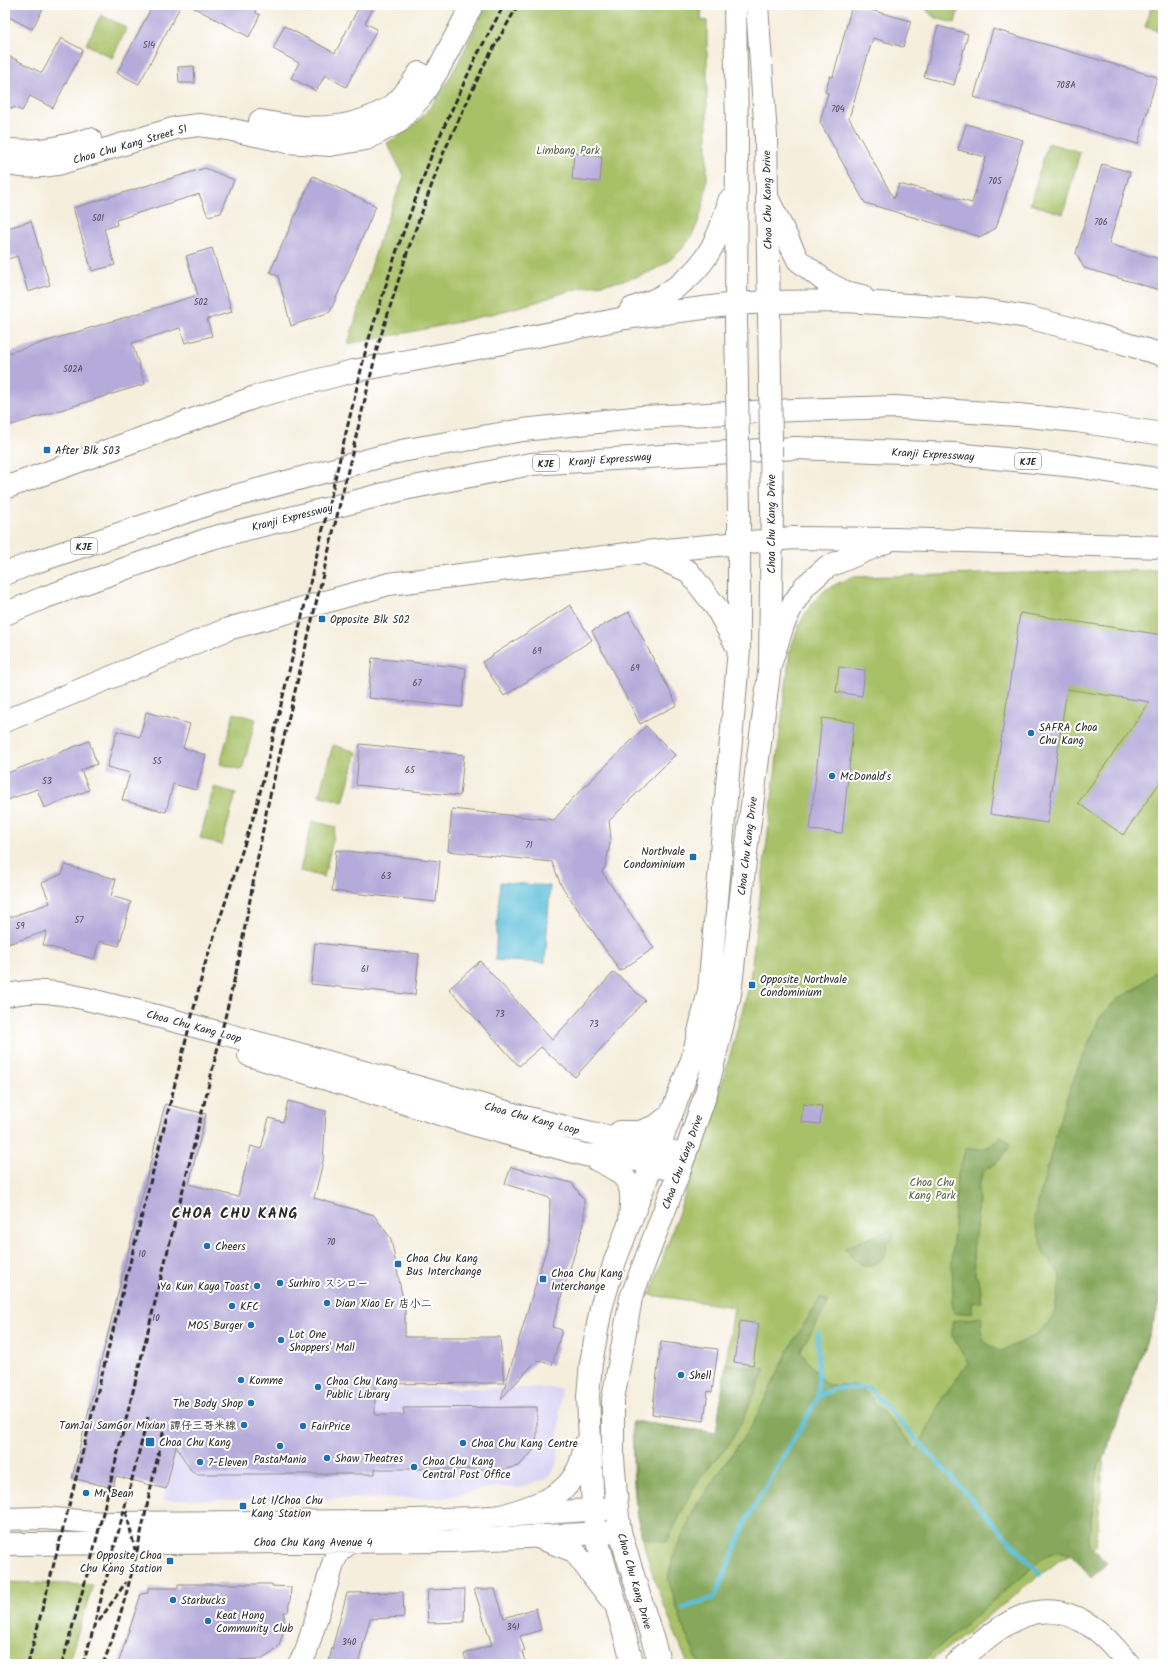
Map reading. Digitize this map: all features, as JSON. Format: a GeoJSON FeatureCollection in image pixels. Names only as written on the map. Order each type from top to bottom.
{"type":"FeatureCollection","features":[{"type":"Feature","properties":{"kind":"main road","name":"Choa Chu Kang Street 51"},"geometry":{"type":"LineString","coordinates":[[5,148],[26,152],[66,146],[173,114],[199,111],[289,127],[329,128],[358,122],[390,108],[409,88],[426,62],[455,5]]}},
{"type":"Feature","properties":{"kind":"main road","name":"Choa Chu Kang Street 51"},"geometry":{"type":"LineString","coordinates":[[5,163],[26,166],[58,164],[176,128],[200,125],[228,129],[288,142],[330,145],[366,139],[398,122],[421,97],[439,68],[472,5]]}},
{"type":"Feature","properties":{"kind":"main road"},"geometry":{"type":"LineString","coordinates":[[633,1664],[599,1546],[593,1510],[588,1396],[591,1363],[601,1308],[615,1261],[692,1060],[709,991],[739,649],[739,513],[735,312],[735,5]]}},
{"type":"Feature","properties":{"kind":"main road","name":"Choa Chu Kang Drive"},"geometry":{"type":"LineString","coordinates":[[660,1664],[620,1532],[613,1458],[613,1399],[631,1298],[682,1164],[706,1093],[730,994],[746,852],[770,665],[772,509],[766,136],[757,5]]}},
{"type":"Feature","properties":{"kind":"main road"},"geometry":{"type":"LineString","coordinates":[[625,318],[629,310],[659,298],[674,288],[701,264],[714,246],[723,225],[736,170]]}},
{"type":"Feature","properties":{"kind":"main road"},"geometry":{"type":"LineString","coordinates":[[767,196],[798,260],[826,282],[845,292],[895,304]]}},
{"type":"Feature","properties":{"kind":"main road"},"geometry":{"type":"LineString","coordinates":[[5,488],[258,396],[353,371],[468,350],[625,318],[735,312],[846,301],[984,310],[1027,317],[1093,334],[1163,356]]}},
{"type":"Feature","properties":{"kind":"main road","name":"KJE"},"geometry":{"type":"LineString","coordinates":[[5,574],[30,564],[224,499],[401,451],[523,430],[643,417],[895,407],[1018,415],[1077,421],[1163,434]]}},
{"type":"Feature","properties":{"kind":"main road","name":"Kranji Expressway"},"geometry":{"type":"LineString","coordinates":[[5,614],[43,598],[208,539],[404,489],[531,464],[796,448],[954,454],[1075,466],[1163,480]]}},
{"type":"Feature","properties":{"kind":"main road"},"geometry":{"type":"LineString","coordinates":[[5,721],[228,628],[389,584],[644,552],[793,538],[895,539],[1163,547]]}},
{"type":"Feature","properties":{"kind":"main road"},"geometry":{"type":"LineString","coordinates":[[770,665],[783,625],[792,604],[805,586],[828,567],[895,539]]}},
{"type":"Feature","properties":{"kind":"main road"},"geometry":{"type":"LineString","coordinates":[[644,552],[688,571],[716,607],[739,649]]}},
{"type":"Feature","properties":{"kind":"main road","name":"Choa Chu Kang Loop"},"geometry":{"type":"LineString","coordinates":[[5,996],[18,992],[59,993],[151,1014],[377,1085],[482,1128],[585,1155],[637,1160],[655,1156]]}},
{"type":"Feature","properties":{"kind":"main road"},"geometry":{"type":"LineString","coordinates":[[59,993],[84,1007],[88,1013]]}},
{"type":"Feature","properties":{"kind":"main road","name":"Choa Chu Kang Loop"},"geometry":{"type":"LineString","coordinates":[[5,1010],[18,1005],[51,1004],[109,1017],[237,1052],[599,1135],[642,1143],[655,1156],[682,1164]]}},
{"type":"Feature","properties":{"kind":"main road"},"geometry":{"type":"LineString","coordinates":[[599,1135],[639,1132],[656,1126],[671,1114]]}},
{"type":"Feature","properties":{"kind":"main road"},"geometry":{"type":"LineString","coordinates":[[585,1155],[612,1166],[626,1180],[630,1188],[630,1223]]}},
{"type":"Feature","properties":{"kind":"main road"},"geometry":{"type":"LineString","coordinates":[[601,1308],[614,1296],[631,1298]]}},
{"type":"Feature","properties":{"kind":"main road"},"geometry":{"type":"LineString","coordinates":[[502,1516],[541,1503],[566,1488],[578,1469],[589,1435]]}},
{"type":"Feature","properties":{"kind":"main road","name":"Choa Chu Kang Avenue 4"},"geometry":{"type":"LineString","coordinates":[[5,1519],[42,1518],[104,1523],[384,1521],[502,1516],[617,1508]]}},
{"type":"Feature","properties":{"kind":"main road","name":"Choa Chu Kang Avenue 4"},"geometry":{"type":"LineString","coordinates":[[5,1544],[452,1541],[620,1532]]}},
{"type":"Feature","properties":{"kind":"main road"},"geometry":{"type":"LineString","coordinates":[[535,1536],[574,1551],[616,1606]]}},
{"type":"Feature","properties":{"kind":"main road"},"geometry":{"type":"LineString","coordinates":[[298,1664],[306,1652],[334,1561],[340,1551],[352,1542]]}},
{"type":"Feature","properties":{"kind":"main road"},"geometry":{"type":"LineString","coordinates":[[956,1664],[1004,1624],[1014,1618],[1027,1614],[1053,1611],[1082,1620],[1096,1630],[1129,1664]]}},
{"type":"Feature","properties":{"kind":"shaded area"},"geometry":{"type":"Polygon","coordinates":[[[195,1366],[353,1389],[561,1388],[558,1461],[546,1479],[518,1488],[493,1487],[444,1498],[163,1500],[195,1366]]]}},
{"type":"Feature","properties":{"kind":"green space","name":"Limbang Park"},"geometry":{"type":"Polygon","coordinates":[[[486,5],[702,5],[701,20],[707,21],[707,179],[702,209],[696,228],[691,237],[678,253],[652,271],[639,276],[568,291],[528,304],[479,317],[348,344],[379,241],[404,176],[387,143],[403,134],[428,110],[456,66],[486,5]]]}},
{"type":"Feature","properties":{"kind":"green space"},"geometry":{"type":"Polygon","coordinates":[[[926,5],[960,5],[955,23],[941,20],[933,16],[927,10],[926,5]]]}},
{"type":"Feature","properties":{"kind":"green space"},"geometry":{"type":"Polygon","coordinates":[[[1152,5],[1163,5],[1163,18],[1159,31],[1145,27],[1152,5]]]}},
{"type":"Feature","properties":{"kind":"green space"},"geometry":{"type":"Polygon","coordinates":[[[101,15],[127,28],[112,58],[86,44],[101,15]]]}},
{"type":"Feature","properties":{"kind":"green space"},"geometry":{"type":"Polygon","coordinates":[[[1048,143],[1080,152],[1063,214],[1030,204],[1048,143]]]}},
{"type":"Feature","properties":{"kind":"green space","name":"Choa Chu Kang Park"},"geometry":{"type":"Polygon","coordinates":[[[1163,570],[1163,1295],[1104,1458],[1096,1547],[1061,1559],[927,1664],[688,1664],[657,1586],[644,1546],[636,1504],[634,1484],[632,1421],[716,1433],[734,1307],[650,1295],[716,1105],[749,987],[790,652],[798,628],[806,612],[823,592],[851,577],[1163,570]]]}},
{"type":"Feature","properties":{"kind":"green space"},"geometry":{"type":"Polygon","coordinates":[[[234,713],[256,719],[242,770],[220,764],[234,713]]]}},
{"type":"Feature","properties":{"kind":"green space"},"geometry":{"type":"Polygon","coordinates":[[[333,745],[357,752],[343,802],[319,795],[333,745]]]}},
{"type":"Feature","properties":{"kind":"green space"},"geometry":{"type":"Polygon","coordinates":[[[214,787],[236,793],[222,845],[200,838],[214,787]]]}},
{"type":"Feature","properties":{"kind":"green space"},"geometry":{"type":"Polygon","coordinates":[[[312,821],[336,827],[324,877],[300,871],[312,821]]]}},
{"type":"Feature","properties":{"kind":"green space"},"geometry":{"type":"Polygon","coordinates":[[[1163,965],[1163,1295],[1104,1458],[1098,1465],[1089,1537],[1090,1546],[1107,1563],[1091,1578],[1073,1556],[1068,1553],[1055,1552],[1047,1555],[919,1664],[699,1664],[684,1630],[668,1579],[672,1559],[695,1507],[753,1424],[791,1345],[821,1297],[829,1302],[800,1351],[826,1385],[856,1385],[868,1395],[917,1450],[943,1397],[968,1363],[952,1336],[952,1321],[982,1317],[982,1335],[984,1339],[989,1346],[1001,1351],[1034,1336],[1053,1319],[1061,1275],[1044,1254],[1034,1218],[1063,1108],[1077,1070],[1100,1017],[1118,998],[1134,990],[1163,965]]]}},
{"type":"Feature","properties":{"kind":"green space"},"geometry":{"type":"Polygon","coordinates":[[[1001,1135],[1011,1144],[1001,1159],[984,1171],[978,1187],[979,1201],[973,1254],[974,1268],[981,1290],[982,1302],[972,1303],[972,1313],[957,1314],[953,1311],[952,1260],[957,1177],[966,1148],[986,1148],[1001,1135]]]}},
{"type":"Feature","properties":{"kind":"green space"},"geometry":{"type":"Polygon","coordinates":[[[889,1230],[894,1234],[894,1238],[887,1244],[885,1257],[872,1265],[858,1262],[845,1248],[889,1230]]]}},
{"type":"Feature","properties":{"kind":"green space"},"geometry":{"type":"Polygon","coordinates":[[[726,1364],[766,1369],[743,1419],[728,1446],[704,1473],[692,1490],[667,1542],[642,1538],[636,1504],[632,1421],[716,1433],[726,1364]]]}},
{"type":"Feature","properties":{"kind":"green space"},"geometry":{"type":"Polygon","coordinates":[[[5,1582],[93,1585],[68,1664],[5,1664],[5,1582]]]}},
{"type":"Feature","properties":{"kind":"water"},"geometry":{"type":"Polygon","coordinates":[[[500,882],[550,886],[545,963],[495,960],[500,882]]]}},
{"type":"Feature","properties":{"kind":"building"},"geometry":{"type":"Polygon","coordinates":[[[5,5],[45,5],[32,29],[5,15],[5,5]]]}},
{"type":"Feature","properties":{"kind":"building"},"geometry":{"type":"Polygon","coordinates":[[[153,5],[181,5],[139,84],[117,73],[153,5]]]}},
{"type":"Feature","properties":{"kind":"building"},"geometry":{"type":"Polygon","coordinates":[[[189,5],[259,5],[255,12],[260,15],[249,37],[189,5]]]}},
{"type":"Feature","properties":{"kind":"building"},"geometry":{"type":"Polygon","coordinates":[[[360,5],[375,5],[365,23],[377,29],[346,87],[325,75],[316,91],[291,78],[299,63],[273,49],[284,26],[335,53],[360,5]]]}},
{"type":"Feature","properties":{"kind":"building"},"geometry":{"type":"Polygon","coordinates":[[[852,5],[911,21],[903,47],[873,38],[849,118],[894,199],[899,184],[972,203],[986,157],[958,150],[966,124],[1023,140],[996,228],[981,237],[865,203],[820,122],[828,93],[825,92],[830,76],[833,77],[852,5]]]}},
{"type":"Feature","properties":{"kind":"building"},"geometry":{"type":"Polygon","coordinates":[[[938,26],[968,34],[954,85],[924,77],[938,26]]]}},
{"type":"Feature","properties":{"kind":"building"},"geometry":{"type":"Polygon","coordinates":[[[993,29],[1157,77],[1138,144],[974,97],[993,29]]]}},
{"type":"Feature","properties":{"kind":"building"},"geometry":{"type":"Polygon","coordinates":[[[61,38],[83,50],[53,108],[30,96],[22,111],[5,105],[5,54],[42,73],[61,38]]]}},
{"type":"Feature","properties":{"kind":"building"},"geometry":{"type":"Polygon","coordinates":[[[194,66],[195,83],[179,83],[178,67],[194,66]]]}},
{"type":"Feature","properties":{"kind":"building"},"geometry":{"type":"Polygon","coordinates":[[[574,153],[602,156],[600,182],[572,179],[574,153]]]}},
{"type":"Feature","properties":{"kind":"building"},"geometry":{"type":"Polygon","coordinates":[[[1102,164],[1130,172],[1109,244],[1163,260],[1163,291],[1084,268],[1076,253],[1102,164]]]}},
{"type":"Feature","properties":{"kind":"building"},"geometry":{"type":"Polygon","coordinates":[[[205,168],[234,180],[221,213],[208,216],[199,194],[116,220],[117,225],[104,229],[115,265],[92,271],[73,208],[205,168]]]}},
{"type":"Feature","properties":{"kind":"building"},"geometry":{"type":"Polygon","coordinates":[[[313,176],[376,206],[330,312],[291,326],[278,276],[270,272],[313,176]]]}},
{"type":"Feature","properties":{"kind":"building"},"geometry":{"type":"Polygon","coordinates":[[[31,221],[50,285],[28,292],[17,256],[5,260],[5,229],[31,221]]]}},
{"type":"Feature","properties":{"kind":"building"},"geometry":{"type":"Polygon","coordinates":[[[212,248],[232,312],[207,319],[212,336],[185,343],[180,328],[132,343],[145,384],[5,427],[5,354],[198,295],[186,256],[212,248]]]}},
{"type":"Feature","properties":{"kind":"building"},"geometry":{"type":"Polygon","coordinates":[[[570,605],[592,640],[504,696],[482,662],[570,605]]]}},
{"type":"Feature","properties":{"kind":"building"},"geometry":{"type":"Polygon","coordinates":[[[629,612],[677,705],[640,724],[592,631],[629,612]]]}},
{"type":"Feature","properties":{"kind":"building","name":"SAFRA Choa Chu Kang"},"geometry":{"type":"Polygon","coordinates":[[[1020,613],[1163,635],[1163,778],[1123,835],[1078,803],[1150,702],[1067,689],[1047,823],[990,814],[1020,613]]]}},
{"type":"Feature","properties":{"kind":"building"},"geometry":{"type":"Polygon","coordinates":[[[372,658],[466,668],[462,707],[368,698],[372,658]]]}},
{"type":"Feature","properties":{"kind":"building"},"geometry":{"type":"Polygon","coordinates":[[[839,667],[865,670],[862,696],[836,692],[839,667]]]}},
{"type":"Feature","properties":{"kind":"building"},"geometry":{"type":"Polygon","coordinates":[[[146,712],[190,724],[183,748],[206,755],[196,790],[173,784],[166,812],[122,800],[130,773],[107,767],[117,731],[140,737],[146,712]]]}},
{"type":"Feature","properties":{"kind":"building","name":"McDonald's"},"geometry":{"type":"Polygon","coordinates":[[[822,718],[854,722],[842,833],[810,830],[822,718]]]}},
{"type":"Feature","properties":{"kind":"building"},"geometry":{"type":"Polygon","coordinates":[[[646,726],[675,755],[609,821],[611,839],[605,867],[602,872],[654,948],[620,971],[561,885],[552,862],[448,851],[452,809],[554,820],[572,799],[646,726]]]}},
{"type":"Feature","properties":{"kind":"building"},"geometry":{"type":"Polygon","coordinates":[[[89,741],[97,764],[81,770],[89,790],[44,808],[37,789],[5,801],[5,774],[89,741]]]}},
{"type":"Feature","properties":{"kind":"building"},"geometry":{"type":"Polygon","coordinates":[[[360,744],[464,755],[460,796],[356,785],[360,744]]]}},
{"type":"Feature","properties":{"kind":"building"},"geometry":{"type":"Polygon","coordinates":[[[336,850],[440,861],[436,902],[332,891],[336,850]]]}},
{"type":"Feature","properties":{"kind":"building"},"geometry":{"type":"Polygon","coordinates":[[[65,865],[116,879],[111,896],[131,902],[119,946],[99,941],[94,959],[43,945],[47,931],[5,945],[5,919],[50,903],[42,883],[62,874],[65,865]]]}},
{"type":"Feature","properties":{"kind":"building"},"geometry":{"type":"Polygon","coordinates":[[[315,943],[419,954],[415,995],[311,984],[315,943]]]}},
{"type":"Feature","properties":{"kind":"building"},"geometry":{"type":"Polygon","coordinates":[[[480,961],[552,1040],[614,972],[645,1000],[575,1077],[541,1047],[519,1066],[449,989],[480,961]]]}},
{"type":"Feature","properties":{"kind":"building"},"geometry":{"type":"Polygon","coordinates":[[[288,1101],[326,1111],[323,1162],[314,1198],[374,1215],[391,1239],[405,1310],[405,1337],[500,1337],[504,1383],[375,1384],[375,1415],[404,1415],[403,1408],[537,1407],[537,1436],[533,1451],[519,1466],[505,1469],[375,1469],[375,1474],[196,1474],[190,1469],[176,1446],[166,1489],[116,1476],[113,1488],[72,1478],[165,1104],[206,1114],[189,1184],[238,1197],[251,1146],[261,1149],[269,1118],[283,1122],[288,1101]]]}},
{"type":"Feature","properties":{"kind":"building"},"geometry":{"type":"Polygon","coordinates":[[[803,1104],[822,1106],[820,1124],[801,1122],[803,1104]]]}},
{"type":"Feature","properties":{"kind":"building"},"geometry":{"type":"Polygon","coordinates":[[[511,1167],[572,1183],[584,1200],[584,1223],[552,1327],[562,1330],[552,1365],[537,1360],[501,1399],[549,1240],[550,1198],[505,1184],[511,1167]]]}},
{"type":"Feature","properties":{"kind":"building"},"geometry":{"type":"Polygon","coordinates":[[[740,1321],[759,1324],[753,1365],[734,1362],[740,1321]]]}},
{"type":"Feature","properties":{"kind":"building"},"geometry":{"type":"Polygon","coordinates":[[[661,1342],[718,1349],[712,1392],[708,1391],[704,1421],[652,1414],[661,1342]]]}},
{"type":"Feature","properties":{"kind":"building","name":"Keat Hong Community Club"},"geometry":{"type":"Polygon","coordinates":[[[178,1584],[272,1584],[272,1586],[291,1587],[290,1603],[288,1612],[284,1612],[284,1629],[279,1646],[272,1653],[262,1659],[229,1660],[229,1664],[118,1664],[141,1594],[148,1593],[148,1588],[178,1588],[178,1584]]]}},
{"type":"Feature","properties":{"kind":"building"},"geometry":{"type":"Polygon","coordinates":[[[465,1589],[464,1622],[428,1623],[428,1590],[465,1589]]]}},
{"type":"Feature","properties":{"kind":"building"},"geometry":{"type":"Polygon","coordinates":[[[474,1589],[495,1589],[504,1618],[536,1608],[541,1630],[520,1636],[525,1651],[522,1652],[526,1664],[467,1664],[464,1654],[492,1645],[474,1589]]]}},
{"type":"Feature","properties":{"kind":"building"},"geometry":{"type":"Polygon","coordinates":[[[403,1592],[404,1617],[370,1619],[358,1664],[328,1664],[347,1593],[403,1592]]]}},
{"type":"Feature","properties":{"kind":"waterway"},"geometry":{"type":"LineString","coordinates":[[818,1333],[818,1398]]}},
{"type":"Feature","properties":{"kind":"waterway"},"geometry":{"type":"LineString","coordinates":[[683,1608],[715,1597],[748,1517],[818,1398],[829,1391],[840,1388],[870,1389],[1040,1574]]}},
{"type":"Feature","properties":{"kind":"railway"},"geometry":{"type":"LineString","coordinates":[[28,1664],[205,964],[256,809],[367,345],[398,247],[433,151],[475,59],[504,5]]}},
{"type":"Feature","properties":{"kind":"railway"},"geometry":{"type":"LineString","coordinates":[[62,1664],[92,1557],[238,964],[267,808],[378,345],[408,250],[443,154],[485,63],[518,5]]}},
{"type":"Feature","properties":{"kind":"railway"},"geometry":{"type":"LineString","coordinates":[[83,1664],[148,1417]]}},
{"type":"Feature","properties":{"kind":"railway"},"geometry":{"type":"LineString","coordinates":[[103,1664],[123,1605],[139,1544],[166,1421]]}},
{"type":"Feature","properties":{"kind":"railway"},"geometry":{"type":"LineString","coordinates":[[126,1511],[135,1550]]}},
{"type":"Feature","properties":{"kind":"railway"},"geometry":{"type":"LineString","coordinates":[[99,1621],[126,1582]]}},
{"type":"Feature","properties":{"kind":"place","name":"After Blk 503"},"geometry":{"type":"Point","coordinates":[47,450]}},
{"type":"Feature","properties":{"kind":"place","name":"Opposite Blk 502"},"geometry":{"type":"Point","coordinates":[322,619]}},
{"type":"Feature","properties":{"kind":"place","name":"SAFRA Choa Chu Kang"},"geometry":{"type":"Point","coordinates":[1031,733]}},
{"type":"Feature","properties":{"kind":"place","name":"McDonald's"},"geometry":{"type":"Point","coordinates":[832,776]}},
{"type":"Feature","properties":{"kind":"place","name":"Northvale Condominium"},"geometry":{"type":"Point","coordinates":[693,857]}},
{"type":"Feature","properties":{"kind":"place","name":"Opposite Northvale Condominium"},"geometry":{"type":"Point","coordinates":[752,985]}},
{"type":"Feature","properties":{"kind":"place","name":"Cheers"},"geometry":{"type":"Point","coordinates":[207,1246]}},
{"type":"Feature","properties":{"kind":"place","name":"Choa Chu Kang Bus Interchange"},"geometry":{"type":"Point","coordinates":[398,1264]}},
{"type":"Feature","properties":{"kind":"place","name":"Choa Chu Kang Interchange"},"geometry":{"type":"Point","coordinates":[543,1279]}},
{"type":"Feature","properties":{"kind":"place","name":"Surhiro スシロー"},"geometry":{"type":"Point","coordinates":[280,1283]}},
{"type":"Feature","properties":{"kind":"place","name":"Ya Kun Kaya Toast"},"geometry":{"type":"Point","coordinates":[257,1286]}},
{"type":"Feature","properties":{"kind":"place","name":"Dian Xiao Er 店小二"},"geometry":{"type":"Point","coordinates":[327,1303]}},
{"type":"Feature","properties":{"kind":"place","name":"KFC"},"geometry":{"type":"Point","coordinates":[232,1306]}},
{"type":"Feature","properties":{"kind":"place","name":"MOS Burger"},"geometry":{"type":"Point","coordinates":[251,1325]}},
{"type":"Feature","properties":{"kind":"place","name":"Lot One Shoppers' Mall"},"geometry":{"type":"Point","coordinates":[281,1340]}},
{"type":"Feature","properties":{"kind":"place","name":"Shell"},"geometry":{"type":"Point","coordinates":[681,1375]}},
{"type":"Feature","properties":{"kind":"place","name":"Komme"},"geometry":{"type":"Point","coordinates":[241,1380]}},
{"type":"Feature","properties":{"kind":"place","name":"Choa Chu Kang Public Library"},"geometry":{"type":"Point","coordinates":[318,1387]}},
{"type":"Feature","properties":{"kind":"place","name":"The Body Shop"},"geometry":{"type":"Point","coordinates":[251,1403]}},
{"type":"Feature","properties":{"kind":"place","name":"TamJai SamGor Mixian 譚仔三哥米線"},"geometry":{"type":"Point","coordinates":[244,1425]}},
{"type":"Feature","properties":{"kind":"place","name":"FairPrice"},"geometry":{"type":"Point","coordinates":[303,1426]}},
{"type":"Feature","properties":{"kind":"place","name":"Choa Chu Kang"},"geometry":{"type":"Point","coordinates":[150,1442]}},
{"type":"Feature","properties":{"kind":"place","name":"Choa Chu Kang Centre"},"geometry":{"type":"Point","coordinates":[463,1443]}},
{"type":"Feature","properties":{"kind":"place","name":"PastaMania"},"geometry":{"type":"Point","coordinates":[280,1446]}},
{"type":"Feature","properties":{"kind":"place","name":"Shaw Theatres"},"geometry":{"type":"Point","coordinates":[327,1458]}},
{"type":"Feature","properties":{"kind":"place","name":"7-Eleven"},"geometry":{"type":"Point","coordinates":[200,1462]}},
{"type":"Feature","properties":{"kind":"place","name":"Choa Chu Kang Central Post Office"},"geometry":{"type":"Point","coordinates":[414,1467]}},
{"type":"Feature","properties":{"kind":"place","name":"Mr Bean"},"geometry":{"type":"Point","coordinates":[86,1493]}},
{"type":"Feature","properties":{"kind":"place","name":"Lot 1/Choa Chu Kang Station"},"geometry":{"type":"Point","coordinates":[243,1506]}},
{"type":"Feature","properties":{"kind":"place","name":"Opposite Choa Chu Kang Station"},"geometry":{"type":"Point","coordinates":[170,1561]}},
{"type":"Feature","properties":{"kind":"place","name":"Starbucks"},"geometry":{"type":"Point","coordinates":[173,1600]}},
{"type":"Feature","properties":{"kind":"place","name":"Keat Hong Community Club"},"geometry":{"type":"Point","coordinates":[208,1621]}},
{"type":"Feature","properties":{"kind":"district","name":"CHOA CHU KANG"},"geometry":{"type":"Point","coordinates":[235,1213]}}]}
